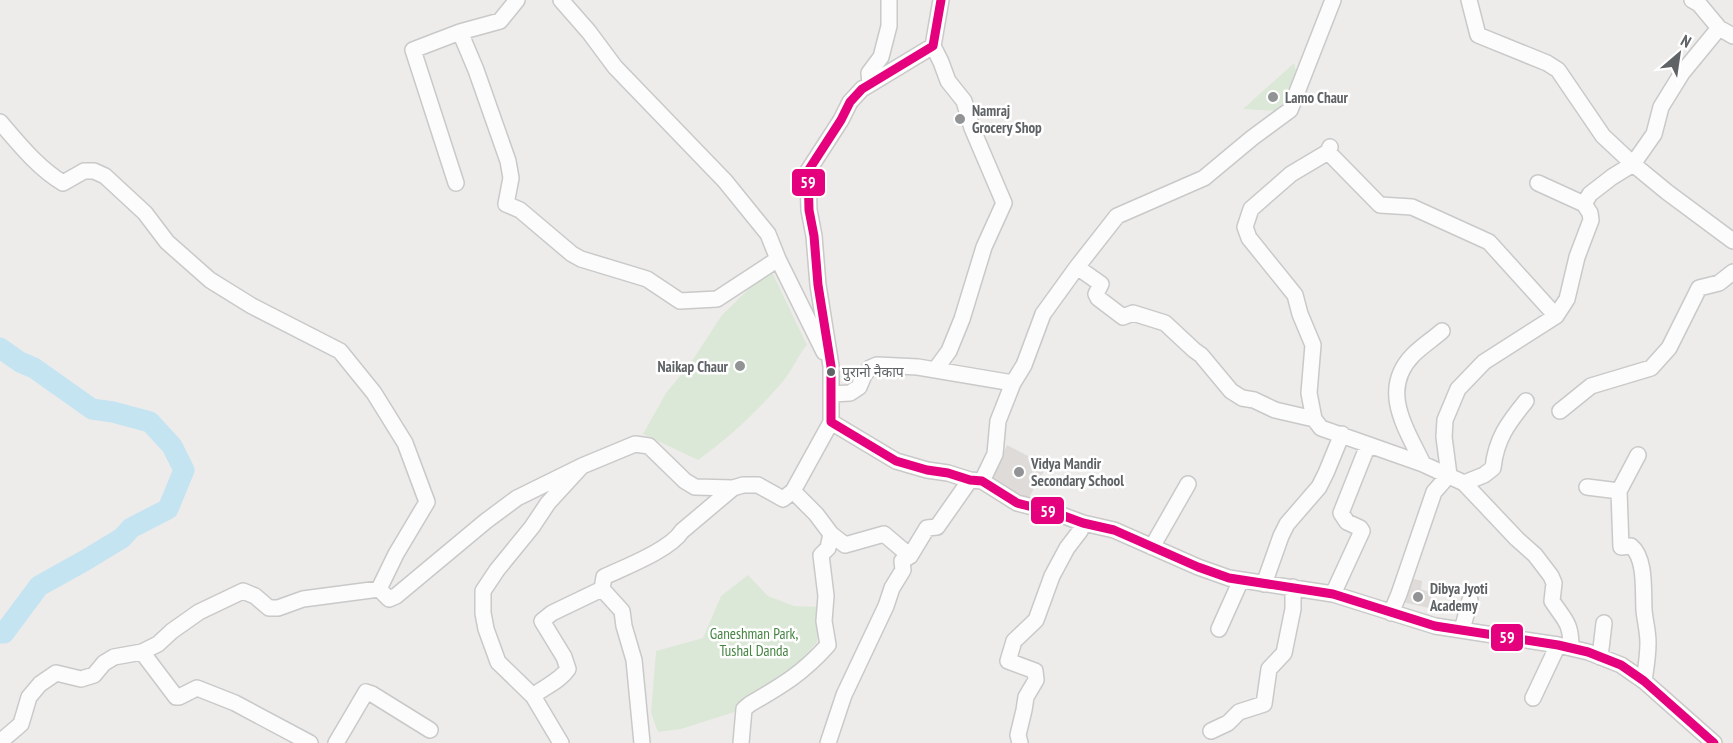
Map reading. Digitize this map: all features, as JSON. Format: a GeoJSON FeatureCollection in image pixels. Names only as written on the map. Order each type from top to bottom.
{"type":"FeatureCollection","features":[{"type":"Feature","properties":{"kind":"street"},"geometry":{"type":"LineString","coordinates":[[456,183],[413,50],[460,32],[500,21],[517,0]]}},
{"type":"Feature","properties":{"kind":"street"},"geometry":{"type":"LineString","coordinates":[[561,0],[615,67],[725,181],[768,234],[831,366]]}},
{"type":"Feature","properties":{"kind":"street"},"geometry":{"type":"LineString","coordinates":[[870,84],[869,73],[881,57],[889,26],[889,0]]}},
{"type":"Feature","properties":{"kind":"street"},"geometry":{"type":"LineString","coordinates":[[935,370],[949,351],[962,319],[984,247],[1004,202],[972,128],[964,101],[948,81],[942,62],[933,46],[941,0]]}},
{"type":"Feature","properties":{"kind":"street"},"geometry":{"type":"LineString","coordinates":[[828,743],[844,695],[886,606],[892,588],[903,570],[902,561],[910,556],[927,528],[937,527],[976,481],[995,454],[998,421],[1013,383],[1024,365],[1043,314],[1117,216],[1204,178],[1290,110],[1333,0]]}},
{"type":"Feature","properties":{"kind":"street"},"geometry":{"type":"LineString","coordinates":[[1469,0],[1478,34],[1547,63],[1558,70],[1603,136],[1686,207],[1733,241]]}},
{"type":"Feature","properties":{"kind":"street"},"geometry":{"type":"LineString","coordinates":[[1692,0],[1699,4],[1719,28],[1733,36]]}},
{"type":"Feature","properties":{"kind":"street"},"geometry":{"type":"LineString","coordinates":[[1584,204],[1590,194],[1633,164],[1654,134],[1661,107],[1682,73],[1719,28]]}},
{"type":"Feature","properties":{"kind":"street"},"geometry":{"type":"LineString","coordinates":[[460,32],[508,161],[511,178],[506,204],[519,210],[572,254],[581,259],[648,279],[680,301],[717,299],[778,259]]}},
{"type":"Feature","properties":{"kind":"street"},"geometry":{"type":"LineString","coordinates":[[379,589],[389,599],[396,596],[517,498],[582,466],[635,444],[649,446],[685,481],[695,487],[733,488],[743,485],[759,485],[783,500],[793,491],[831,422],[831,366],[809,210],[808,171],[850,102],[862,89],[933,46]]}},
{"type":"Feature","properties":{"kind":"street"},"geometry":{"type":"LineString","coordinates":[[0,122],[49,175],[63,183],[84,171],[93,171],[105,176],[145,213],[167,243],[210,280],[252,306],[340,351],[374,393],[405,444],[427,502],[396,554],[379,589]]}},
{"type":"Feature","properties":{"kind":"street"},"geometry":{"type":"LineString","coordinates":[[1533,698],[1565,646],[1570,628],[1567,620],[1552,601],[1554,583],[1551,576],[1535,555],[1464,483],[1423,464],[1321,428],[1314,419],[1309,393],[1313,345],[1295,295],[1249,238],[1245,227],[1251,209],[1291,174],[1329,149],[1380,205],[1412,207],[1489,242],[1556,316]]}},
{"type":"Feature","properties":{"kind":"street"},"geometry":{"type":"LineString","coordinates":[[1391,613],[1434,492],[1449,475],[1444,437],[1445,420],[1458,389],[1484,362],[1556,316],[1567,299],[1577,257],[1591,220],[1590,213],[1584,204],[1538,183]]}},
{"type":"Feature","properties":{"kind":"street"},"geometry":{"type":"LineString","coordinates":[[1077,267],[1101,284],[1096,294],[1098,298],[1123,317],[1133,313],[1165,323],[1201,355],[1231,391],[1242,398],[1254,400],[1275,410],[1314,419]]}},
{"type":"Feature","properties":{"kind":"street"},"geometry":{"type":"LineString","coordinates":[[1560,411],[1591,386],[1651,368],[1669,348],[1699,288],[1719,283],[1733,272]]}},
{"type":"Feature","properties":{"kind":"street"},"geometry":{"type":"LineString","coordinates":[[1423,464],[1396,401],[1396,381],[1413,355],[1442,331]]}},
{"type":"Feature","properties":{"kind":"street"},"geometry":{"type":"LineString","coordinates":[[832,394],[850,393],[859,387],[870,368],[878,365],[918,367],[1013,383]]}},
{"type":"Feature","properties":{"kind":"street"},"geometry":{"type":"LineString","coordinates":[[1464,483],[1484,475],[1493,468],[1494,454],[1501,435],[1526,401]]}},
{"type":"Feature","properties":{"kind":"street"},"geometry":{"type":"LineString","coordinates":[[831,422],[896,461],[976,481],[1017,502],[1083,523],[1114,530],[1229,578],[1333,594],[1435,626],[1565,646],[1600,657],[1621,665],[1644,681],[1714,743]]}},
{"type":"Feature","properties":{"kind":"street"},"geometry":{"type":"LineString","coordinates":[[1264,584],[1281,536],[1294,516],[1319,487],[1342,434]]}},
{"type":"Feature","properties":{"kind":"street"},"geometry":{"type":"LineString","coordinates":[[1333,594],[1362,531],[1347,522],[1341,513],[1368,445]]}},
{"type":"Feature","properties":{"kind":"street"},"geometry":{"type":"LineString","coordinates":[[1638,455],[1619,491],[1621,547],[1631,546],[1636,550],[1640,559],[1644,586],[1644,612],[1648,630],[1644,681]]}},
{"type":"Feature","properties":{"kind":"street"},"geometry":{"type":"LineString","coordinates":[[561,743],[533,696],[498,662],[486,629],[483,591],[548,503],[582,466]]}},
{"type":"Feature","properties":{"kind":"street"},"geometry":{"type":"LineString","coordinates":[[1152,547],[1188,484]]}},
{"type":"Feature","properties":{"kind":"street"},"geometry":{"type":"LineString","coordinates":[[1587,487],[1619,491]]}},
{"type":"Feature","properties":{"kind":"street"},"geometry":{"type":"LineString","coordinates":[[602,589],[604,578],[678,538],[682,531],[733,488]]}},
{"type":"Feature","properties":{"kind":"street"},"geometry":{"type":"LineString","coordinates":[[793,491],[816,514],[831,534],[845,545],[884,534],[910,556]]}},
{"type":"Feature","properties":{"kind":"street"},"geometry":{"type":"LineString","coordinates":[[1020,743],[1018,735],[1026,697],[1036,680],[1035,671],[1008,661],[1014,641],[1036,620],[1052,576],[1083,523]]}},
{"type":"Feature","properties":{"kind":"street"},"geometry":{"type":"LineString","coordinates":[[741,743],[744,710],[797,675],[828,645],[824,621],[826,596],[820,555],[828,548],[831,534]]}},
{"type":"Feature","properties":{"kind":"street"},"geometry":{"type":"LineString","coordinates":[[1220,630],[1240,580]]}},
{"type":"Feature","properties":{"kind":"street"},"geometry":{"type":"LineString","coordinates":[[1211,731],[1228,723],[1239,712],[1264,704],[1269,669],[1284,653],[1293,609],[1293,587]]}},
{"type":"Feature","properties":{"kind":"street"},"geometry":{"type":"LineString","coordinates":[[0,742],[21,724],[29,697],[40,684],[56,673],[81,679],[93,675],[104,663],[114,657],[142,652],[158,644],[199,612],[243,591],[255,596],[269,608],[278,608],[303,598],[379,589]]}},
{"type":"Feature","properties":{"kind":"street"},"geometry":{"type":"LineString","coordinates":[[533,696],[563,677],[568,669],[564,657],[542,621],[552,613],[602,589]]}},
{"type":"Feature","properties":{"kind":"street"},"geometry":{"type":"LineString","coordinates":[[602,589],[622,611],[634,660],[642,743]]}},
{"type":"Feature","properties":{"kind":"street"},"geometry":{"type":"LineString","coordinates":[[1462,630],[1470,600]]}},
{"type":"Feature","properties":{"kind":"street"},"geometry":{"type":"LineString","coordinates":[[1600,657],[1604,623]]}},
{"type":"Feature","properties":{"kind":"street"},"geometry":{"type":"LineString","coordinates":[[142,652],[176,697],[197,688],[235,703],[310,743]]}},
{"type":"Feature","properties":{"kind":"street"},"geometry":{"type":"LineString","coordinates":[[336,743],[366,692],[430,730]]}},
{"type":"Feature","properties":{"kind":"shaded area","name":"Vidya Mandir Secondary School"},"geometry":{"type":"Polygon","coordinates":[[[1007,445],[1047,466],[1028,499],[992,479],[1007,445]]]}},
{"type":"Feature","properties":{"kind":"shaded area","name":"Dibya Jyoti Academy"},"geometry":{"type":"Polygon","coordinates":[[[1410,578],[1422,581],[1421,589],[1432,593],[1429,608],[1402,602],[1410,578]]]}},
{"type":"Feature","properties":{"kind":"green space","name":"Lamo Chaur"},"geometry":{"type":"Polygon","coordinates":[[[1294,63],[1299,84],[1277,111],[1243,109],[1294,63]]]}},
{"type":"Feature","properties":{"kind":"green space","name":"Naikap Chaur"},"geometry":{"type":"Polygon","coordinates":[[[772,272],[807,345],[784,380],[744,423],[698,460],[643,434],[666,393],[692,361],[722,315],[759,279],[772,272]]]}},
{"type":"Feature","properties":{"kind":"green space","name":"Ganeshman Park, Tushal Danda"},"geometry":{"type":"Polygon","coordinates":[[[748,575],[768,596],[794,606],[823,607],[817,642],[789,674],[744,709],[681,729],[658,732],[651,713],[656,651],[703,638],[721,596],[748,575]]]}},
{"type":"Feature","properties":{"kind":"waterway"},"geometry":{"type":"LineString","coordinates":[[0,348],[20,362],[34,368],[92,409],[150,422],[172,446],[184,470],[168,509],[131,528],[122,538],[39,586],[4,633],[0,633]]}},
{"type":"Feature","properties":{"kind":"transit line","name":"59"},"geometry":{"type":"LineString","coordinates":[[941,0],[933,46],[862,89],[850,102],[808,171],[809,210],[831,366],[831,422],[896,461],[982,481],[1017,503],[1114,530],[1229,578],[1333,594],[1435,626],[1558,645],[1588,652],[1621,665],[1644,681],[1714,743]]}},
{"type":"Feature","properties":{"kind":"place","name":"Lamo Chaur"},"geometry":{"type":"Point","coordinates":[1273,97]}},
{"type":"Feature","properties":{"kind":"place","name":"Namraj Grocery Shop"},"geometry":{"type":"Point","coordinates":[960,119]}},
{"type":"Feature","properties":{"kind":"place","name":"Naikap Chaur"},"geometry":{"type":"Point","coordinates":[740,366]}},
{"type":"Feature","properties":{"kind":"place","name":"पुरानो नैकाप"},"geometry":{"type":"Point","coordinates":[831,372]}},
{"type":"Feature","properties":{"kind":"place","name":"Vidya Mandir Secondary School"},"geometry":{"type":"Point","coordinates":[1019,472]}},
{"type":"Feature","properties":{"kind":"place","name":"Dibya Jyoti Academy"},"geometry":{"type":"Point","coordinates":[1418,597]}}]}
